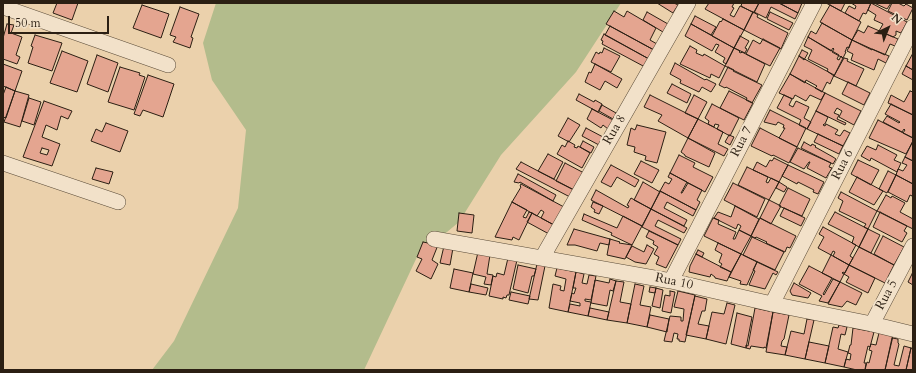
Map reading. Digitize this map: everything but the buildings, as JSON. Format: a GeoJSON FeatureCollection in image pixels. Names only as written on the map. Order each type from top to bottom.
{"type":"FeatureCollection","features":[{"type":"Feature","properties":{"kind":"street","name":"Rua 8"},"geometry":{"type":"LineString","coordinates":[[542,258],[688,3]]}},
{"type":"Feature","properties":{"kind":"street","name":"Rua 7"},"geometry":{"type":"LineString","coordinates":[[671,281],[814,3]]}},
{"type":"Feature","properties":{"kind":"street"},"geometry":{"type":"LineString","coordinates":[[3,7],[168,65]]}},
{"type":"Feature","properties":{"kind":"street","name":"Rua 6"},"geometry":{"type":"LineString","coordinates":[[772,304],[913,27]]}},
{"type":"Feature","properties":{"kind":"street"},"geometry":{"type":"LineString","coordinates":[[3,163],[118,202]]}},
{"type":"Feature","properties":{"kind":"street","name":"Rua 10"},"geometry":{"type":"LineString","coordinates":[[434,240],[671,281],[913,334]]}},
{"type":"Feature","properties":{"kind":"street","name":"Rua 5"},"geometry":{"type":"LineString","coordinates":[[872,324],[913,246]]}},
{"type":"Feature","properties":{"kind":"green space"},"geometry":{"type":"Polygon","coordinates":[[[216,3],[621,3],[576,72],[501,155],[459,222],[417,257],[364,370],[152,370],[174,341],[238,208],[246,130],[212,80],[203,43],[216,3]]]}}]}
